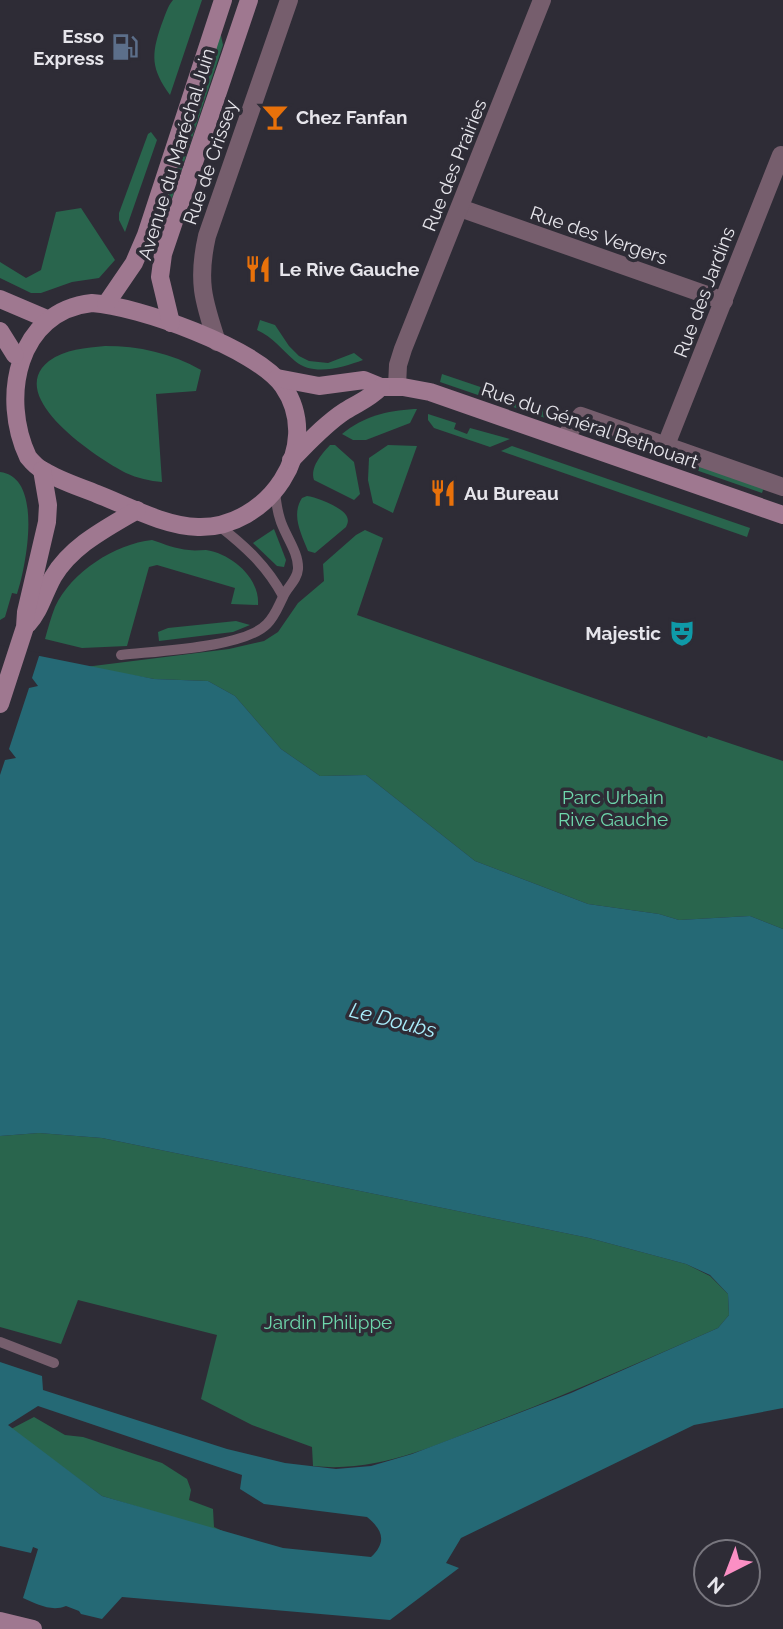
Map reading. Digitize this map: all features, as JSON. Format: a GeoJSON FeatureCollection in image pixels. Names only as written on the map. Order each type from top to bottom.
{"type":"FeatureCollection","features":[{"type":"Feature","properties":{"kind":"main road","name":"Avenue du Maréchal Juin"},"geometry":{"type":"LineString","coordinates":[[106,303],[130,271],[146,235],[223,0]]}},
{"type":"Feature","properties":{"kind":"main road","name":"Avenue du Maréchal Juin"},"geometry":{"type":"LineString","coordinates":[[171,323],[160,277],[163,254],[248,0]]}},
{"type":"Feature","properties":{"kind":"main road"},"geometry":{"type":"LineString","coordinates":[[0,299],[47,318]]}},
{"type":"Feature","properties":{"kind":"main road"},"geometry":{"type":"LineString","coordinates":[[106,303],[171,323],[217,342],[259,363],[277,378],[288,395],[296,416],[296,438],[285,477],[262,505],[240,518],[218,525],[188,526],[137,510],[42,470],[18,443],[7,414],[4,385],[15,355],[34,329],[47,318],[80,304],[106,303]]}},
{"type":"Feature","properties":{"kind":"main road"},"geometry":{"type":"LineString","coordinates":[[0,331],[15,355]]}},
{"type":"Feature","properties":{"kind":"main road","name":"Rue du Général Bethouart"},"geometry":{"type":"LineString","coordinates":[[277,378],[319,386],[364,380],[389,387],[430,392],[783,514]]}},
{"type":"Feature","properties":{"kind":"main road"},"geometry":{"type":"LineString","coordinates":[[291,460],[337,416],[389,387]]}},
{"type":"Feature","properties":{"kind":"main road"},"geometry":{"type":"LineString","coordinates":[[0,704],[25,627],[26,611],[47,522],[48,505],[42,470]]}},
{"type":"Feature","properties":{"kind":"main road"},"geometry":{"type":"LineString","coordinates":[[25,627],[36,616],[53,578],[64,562],[82,545],[137,510]]}},
{"type":"Feature","properties":{"kind":"main road"},"geometry":{"type":"LineString","coordinates":[[0,1621],[33,1629]]}},
{"type":"Feature","properties":{"kind":"street","name":"Rue de Crissey"},"geometry":{"type":"LineString","coordinates":[[217,342],[201,291],[202,258],[207,236],[289,0]]}},
{"type":"Feature","properties":{"kind":"street","name":"Rue des Prairies"},"geometry":{"type":"LineString","coordinates":[[389,387],[542,0]]}},
{"type":"Feature","properties":{"kind":"street","name":"Rue des Jardins"},"geometry":{"type":"LineString","coordinates":[[666,445],[781,155]]}},
{"type":"Feature","properties":{"kind":"street","name":"Rue des Vergers"},"geometry":{"type":"LineString","coordinates":[[460,208],[724,301]]}},
{"type":"Feature","properties":{"kind":"street"},"geometry":{"type":"LineString","coordinates":[[565,438],[581,416],[783,488]]}},
{"type":"Feature","properties":{"kind":"lane"},"geometry":{"type":"LineString","coordinates":[[121,655],[213,644],[245,637],[266,625],[292,585],[298,568],[280,519],[275,492]]}},
{"type":"Feature","properties":{"kind":"lane"},"geometry":{"type":"LineString","coordinates":[[218,525],[258,560],[273,577],[283,596]]}},
{"type":"Feature","properties":{"kind":"lane"},"geometry":{"type":"LineString","coordinates":[[0,1342],[54,1363]]}},
{"type":"Feature","properties":{"kind":"green space"},"geometry":{"type":"Polygon","coordinates":[[[173,0],[202,0],[170,95],[159,77],[154,54],[161,26],[173,0]]]}},
{"type":"Feature","properties":{"kind":"green space"},"geometry":{"type":"Polygon","coordinates":[[[220,31],[223,45],[158,240],[152,238],[220,31]]]}},
{"type":"Feature","properties":{"kind":"green space"},"geometry":{"type":"Polygon","coordinates":[[[151,132],[157,140],[125,232],[119,220],[119,213],[151,132]]]}},
{"type":"Feature","properties":{"kind":"green space"},"geometry":{"type":"Polygon","coordinates":[[[81,208],[115,260],[99,278],[72,282],[41,293],[31,293],[0,278],[0,262],[26,278],[41,270],[56,212],[81,208]]]}},
{"type":"Feature","properties":{"kind":"green space"},"geometry":{"type":"Polygon","coordinates":[[[260,320],[275,325],[289,346],[309,361],[328,363],[354,353],[363,360],[320,370],[303,366],[257,330],[260,320]]]}},
{"type":"Feature","properties":{"kind":"green space"},"geometry":{"type":"Polygon","coordinates":[[[105,346],[154,352],[201,370],[196,391],[156,394],[162,482],[130,475],[96,455],[60,425],[46,409],[38,392],[38,376],[49,361],[83,348],[105,346]]]}},
{"type":"Feature","properties":{"kind":"green space"},"geometry":{"type":"Polygon","coordinates":[[[442,374],[554,412],[551,420],[440,382],[442,374]]]}},
{"type":"Feature","properties":{"kind":"green space"},"geometry":{"type":"Polygon","coordinates":[[[417,409],[410,423],[366,440],[353,440],[342,434],[376,416],[417,409]]]}},
{"type":"Feature","properties":{"kind":"green space"},"geometry":{"type":"Polygon","coordinates":[[[428,414],[456,423],[454,429],[467,434],[470,428],[510,439],[490,447],[434,428],[428,420],[428,414]]]}},
{"type":"Feature","properties":{"kind":"green space"},"geometry":{"type":"Polygon","coordinates":[[[600,429],[764,487],[762,493],[598,436],[600,429]]]}},
{"type":"Feature","properties":{"kind":"green space"},"geometry":{"type":"Polygon","coordinates":[[[330,445],[335,445],[354,462],[360,494],[354,500],[314,480],[315,466],[330,445]]]}},
{"type":"Feature","properties":{"kind":"green space"},"geometry":{"type":"Polygon","coordinates":[[[388,445],[417,446],[393,513],[373,503],[368,480],[369,458],[388,445]]]}},
{"type":"Feature","properties":{"kind":"green space"},"geometry":{"type":"Polygon","coordinates":[[[512,446],[750,528],[747,537],[501,451],[512,446]]]}},
{"type":"Feature","properties":{"kind":"green space"},"geometry":{"type":"Polygon","coordinates":[[[0,472],[14,478],[22,489],[27,505],[28,524],[24,564],[17,594],[12,593],[5,617],[0,620],[0,472]]]}},
{"type":"Feature","properties":{"kind":"green space"},"geometry":{"type":"Polygon","coordinates":[[[307,496],[339,509],[348,520],[346,527],[315,553],[308,551],[297,517],[299,504],[302,498],[307,496]]]}},
{"type":"Feature","properties":{"kind":"green space"},"geometry":{"type":"Polygon","coordinates":[[[274,529],[286,560],[284,567],[277,566],[253,543],[274,529]]]}},
{"type":"Feature","properties":{"kind":"green space","name":"Parc Urbain Rive Gauche"},"geometry":{"type":"Polygon","coordinates":[[[365,530],[383,538],[357,615],[707,738],[708,736],[783,761],[783,929],[750,916],[679,920],[659,914],[588,904],[475,861],[366,775],[320,776],[281,749],[235,696],[208,681],[154,679],[85,667],[229,649],[264,641],[278,632],[298,603],[324,581],[323,564],[365,530]]]}},
{"type":"Feature","properties":{"kind":"green space"},"geometry":{"type":"Polygon","coordinates":[[[152,540],[179,549],[206,550],[225,556],[249,577],[257,595],[258,605],[231,604],[235,588],[157,565],[149,567],[127,646],[82,648],[45,639],[62,594],[83,571],[123,547],[152,540]]]}},
{"type":"Feature","properties":{"kind":"green space"},"geometry":{"type":"Polygon","coordinates":[[[236,621],[250,625],[233,632],[159,641],[158,632],[168,628],[236,621]]]}},
{"type":"Feature","properties":{"kind":"green space","name":"Jardin Philippe"},"geometry":{"type":"Polygon","coordinates":[[[39,1133],[102,1138],[589,1238],[686,1264],[710,1276],[728,1294],[729,1315],[718,1328],[577,1389],[427,1449],[383,1462],[337,1467],[313,1466],[312,1447],[252,1425],[201,1399],[217,1335],[78,1300],[61,1344],[0,1327],[0,1136],[39,1133]]]}},
{"type":"Feature","properties":{"kind":"green space"},"geometry":{"type":"Polygon","coordinates":[[[34,1417],[65,1435],[83,1437],[162,1463],[187,1479],[191,1490],[189,1500],[213,1509],[214,1527],[231,1535],[102,1496],[11,1429],[34,1417]]]}},
{"type":"Feature","properties":{"kind":"water","name":"Le Doubs"},"geometry":{"type":"Polygon","coordinates":[[[0,648],[154,679],[208,681],[235,696],[281,749],[320,776],[366,775],[475,861],[588,904],[659,914],[679,920],[750,916],[783,929],[783,1408],[694,1425],[461,1538],[446,1563],[459,1568],[390,1620],[122,1597],[102,1619],[81,1614],[66,1606],[49,1608],[39,1605],[23,1598],[38,1549],[33,1547],[31,1553],[0,1546],[0,1362],[42,1376],[43,1390],[227,1449],[285,1463],[336,1469],[371,1466],[412,1454],[571,1393],[718,1328],[729,1315],[728,1294],[710,1275],[686,1264],[589,1238],[102,1138],[39,1133],[0,1136],[0,648]],[[38,1406],[8,1425],[102,1496],[283,1548],[371,1557],[376,1552],[381,1541],[380,1531],[367,1517],[264,1504],[240,1489],[242,1475],[38,1406]]]}},
{"type":"Feature","properties":{"kind":"pier"},"geometry":{"type":"Polygon","coordinates":[[[0,645],[40,653],[32,678],[38,686],[29,688],[9,749],[16,758],[5,760],[0,775],[0,645]]]}},
{"type":"Feature","properties":{"kind":"place","name":"Esso Express"},"geometry":{"type":"Point","coordinates":[125,47]}},
{"type":"Feature","properties":{"kind":"place","name":"Chez Fanfan"},"geometry":{"type":"Point","coordinates":[275,117]}},
{"type":"Feature","properties":{"kind":"place","name":"Le Rive Gauche"},"geometry":{"type":"Point","coordinates":[258,269]}},
{"type":"Feature","properties":{"kind":"place","name":"Au Bureau"},"geometry":{"type":"Point","coordinates":[443,493]}},
{"type":"Feature","properties":{"kind":"place","name":"Majestic"},"geometry":{"type":"Point","coordinates":[682,633]}}]}
